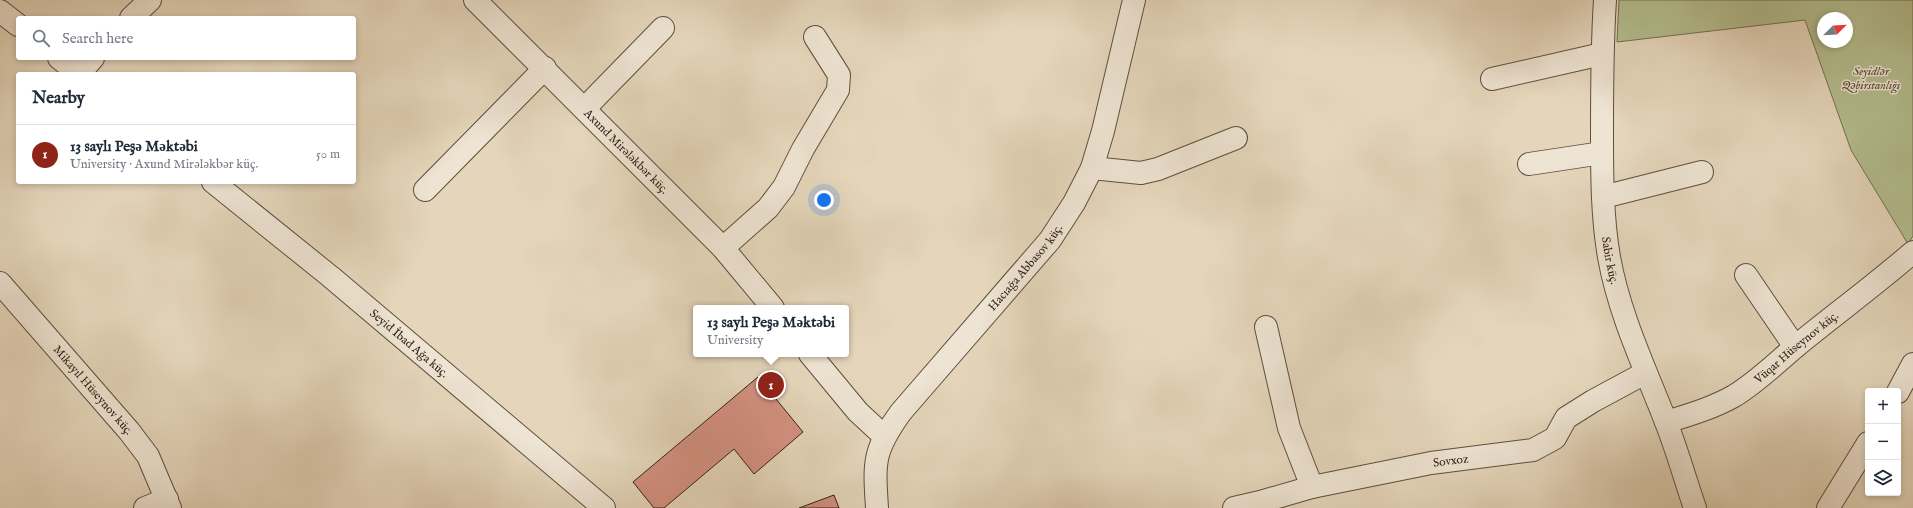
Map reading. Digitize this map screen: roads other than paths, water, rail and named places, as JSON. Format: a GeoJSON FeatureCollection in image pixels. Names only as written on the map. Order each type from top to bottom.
{"type":"FeatureCollection","features":[{"type":"Feature","properties":{"kind":"street"},"geometry":{"type":"LineString","coordinates":[[133,16],[150,0]]}},
{"type":"Feature","properties":{"kind":"street","name":"Axund Mirələkbər küç."},"geometry":{"type":"LineString","coordinates":[[475,0],[545,68],[723,248],[770,305]]}},
{"type":"Feature","properties":{"kind":"street","name":"Hacıağa Abbasov küç."},"geometry":{"type":"LineString","coordinates":[[877,508],[874,475],[878,451],[884,436],[901,412],[1050,240],[1074,203],[1092,168],[1103,131],[1134,0]]}},
{"type":"Feature","properties":{"kind":"street","name":"Sabir küç."},"geometry":{"type":"LineString","coordinates":[[1605,0],[1602,54],[1602,153],[1603,197],[1609,256],[1620,298],[1645,373],[1666,422],[1695,508]]}},
{"type":"Feature","properties":{"kind":"street"},"geometry":{"type":"LineString","coordinates":[[0,11],[16,23]]}},
{"type":"Feature","properties":{"kind":"street"},"geometry":{"type":"LineString","coordinates":[[585,108],[664,28]]}},
{"type":"Feature","properties":{"kind":"street"},"geometry":{"type":"LineString","coordinates":[[723,248],[768,208],[784,187],[803,149],[838,90],[839,75],[815,37]]}},
{"type":"Feature","properties":{"kind":"street"},"geometry":{"type":"LineString","coordinates":[[1492,79],[1602,54]]}},
{"type":"Feature","properties":{"kind":"street"},"geometry":{"type":"LineString","coordinates":[[62,60],[76,72]]}},
{"type":"Feature","properties":{"kind":"street"},"geometry":{"type":"LineString","coordinates":[[81,72],[90,60]]}},
{"type":"Feature","properties":{"kind":"street"},"geometry":{"type":"LineString","coordinates":[[425,190],[545,68]]}},
{"type":"Feature","properties":{"kind":"street"},"geometry":{"type":"LineString","coordinates":[[1092,168],[1142,173],[1158,169],[1236,138]]}},
{"type":"Feature","properties":{"kind":"street"},"geometry":{"type":"LineString","coordinates":[[1529,164],[1602,153]]}},
{"type":"Feature","properties":{"kind":"street"},"geometry":{"type":"LineString","coordinates":[[1603,197],[1702,172]]}},
{"type":"Feature","properties":{"kind":"street","name":"Seyid İbad Ağa küç."},"geometry":{"type":"LineString","coordinates":[[215,184],[330,277],[604,508]]}},
{"type":"Feature","properties":{"kind":"street","name":"Vüqar Hüseynov küç."},"geometry":{"type":"LineString","coordinates":[[1666,422],[1707,409],[1733,396],[1760,379],[1795,347],[1885,277],[1913,252]]}},
{"type":"Feature","properties":{"kind":"street"},"geometry":{"type":"LineString","coordinates":[[1746,275],[1795,347]]}},
{"type":"Feature","properties":{"kind":"street","name":"Mikayıl Hüseynov küç."},"geometry":{"type":"LineString","coordinates":[[0,283],[148,456],[169,504]]}},
{"type":"Feature","properties":{"kind":"street"},"geometry":{"type":"LineString","coordinates":[[1266,327],[1289,428],[1312,487]]}},
{"type":"Feature","properties":{"kind":"street"},"geometry":{"type":"LineString","coordinates":[[812,357],[858,412],[884,436]]}},
{"type":"Feature","properties":{"kind":"street"},"geometry":{"type":"LineString","coordinates":[[1900,388],[1913,364]]}},
{"type":"Feature","properties":{"kind":"street","name":"Sovxoz"},"geometry":{"type":"LineString","coordinates":[[1234,508],[1261,505],[1312,487],[1431,463],[1534,450],[1555,438],[1566,418],[1593,401],[1645,373]]}},
{"type":"Feature","properties":{"kind":"street"},"geometry":{"type":"LineString","coordinates":[[1828,508],[1865,448]]}},
{"type":"Feature","properties":{"kind":"street"},"geometry":{"type":"LineString","coordinates":[[145,508],[169,504]]}},
{"type":"Feature","properties":{"kind":"place","name":"13 saylı Peşə Məktəbi"},"geometry":{"type":"Point","coordinates":[771,385]}},
{"type":"Feature","properties":{"kind":"park label","name":"Seyidlər Qəbirstanlığı"},"geometry":{"type":"Point","coordinates":[1871,78]}}]}
